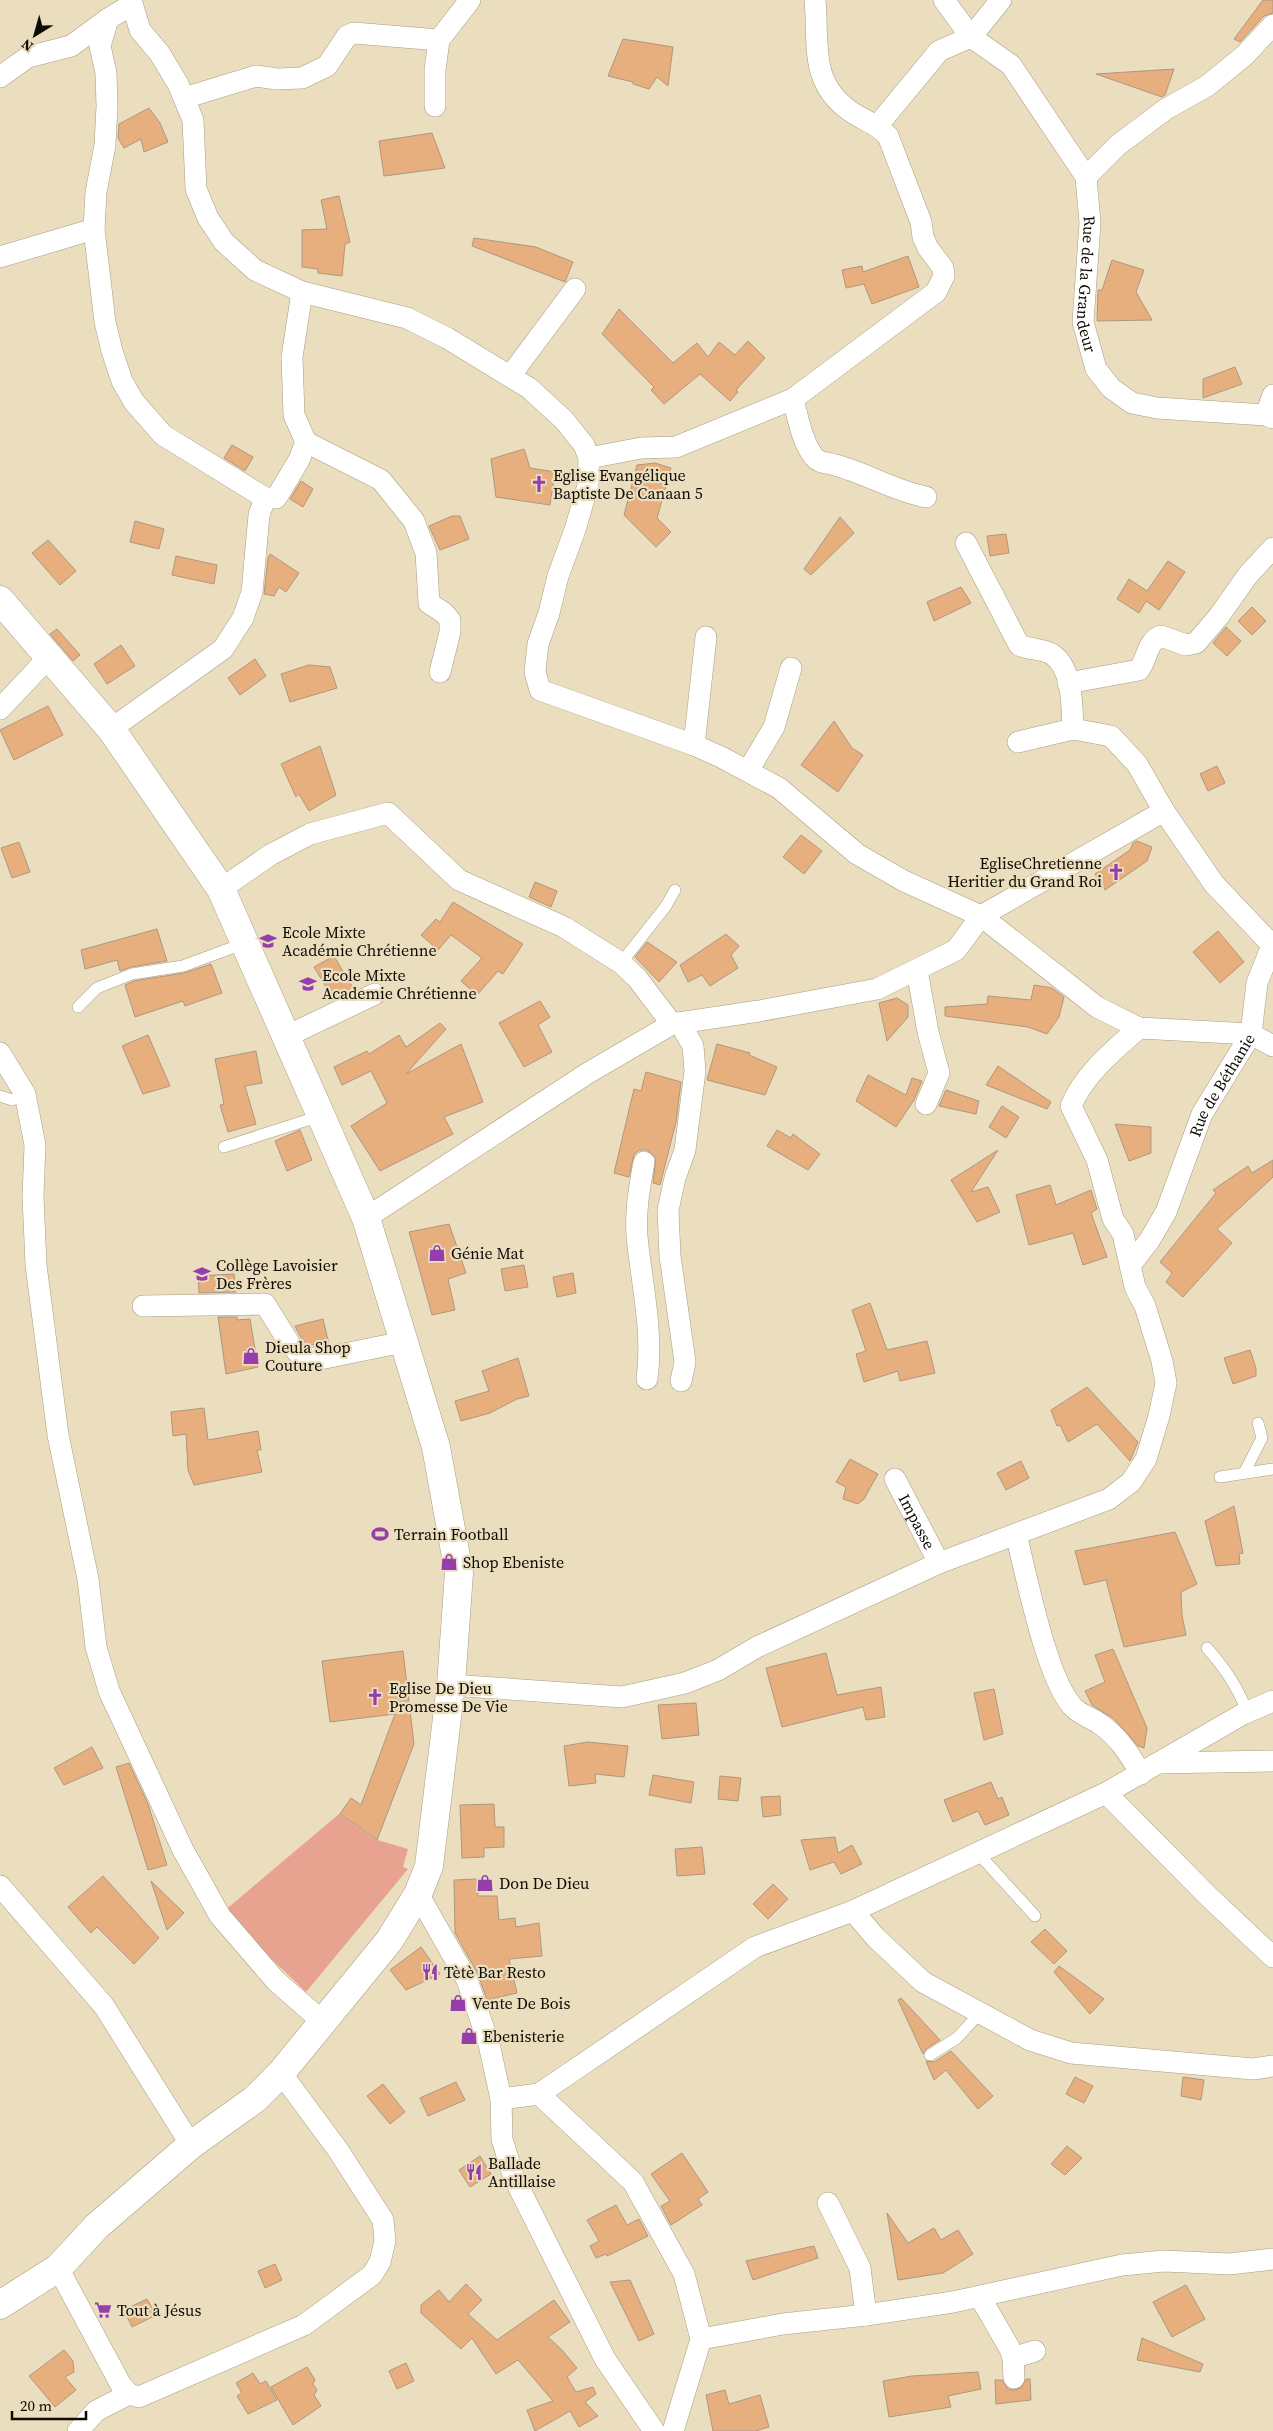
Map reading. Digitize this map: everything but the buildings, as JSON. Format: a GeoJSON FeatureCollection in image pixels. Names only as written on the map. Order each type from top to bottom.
{"type":"FeatureCollection","features":[{"type":"Feature","properties":{"kind":"street"},"geometry":{"type":"LineString","coordinates":[[435,106],[435,70],[439,40],[470,0]]}},
{"type":"Feature","properties":{"kind":"street"},"geometry":{"type":"LineString","coordinates":[[589,458],[640,448],[676,447],[793,399],[936,292],[944,276],[943,268],[923,236],[921,222],[888,136],[878,125],[850,112],[834,98],[822,80],[817,59],[815,0]]}},
{"type":"Feature","properties":{"kind":"street","name":"Rue de la Grandeur"},"geometry":{"type":"LineString","coordinates":[[944,0],[971,37],[1011,65],[1086,177],[1090,223],[1083,322],[1096,369],[1111,388],[1132,403],[1157,408],[1270,417]]}},
{"type":"Feature","properties":{"kind":"street"},"geometry":{"type":"LineString","coordinates":[[878,125],[939,51],[971,37],[1001,0]]}},
{"type":"Feature","properties":{"kind":"street"},"geometry":{"type":"LineString","coordinates":[[0,77],[28,57],[71,46],[131,3],[140,30],[160,54],[178,84],[193,120],[196,189],[208,218],[224,242],[255,270],[302,292],[407,318],[530,388],[564,420],[584,445],[589,458],[588,485],[538,644],[535,672],[540,690],[694,745],[779,788],[857,854],[904,880],[981,916],[1097,1007],[1139,1028],[1251,1034],[1273,1046]]}},
{"type":"Feature","properties":{"kind":"street"},"geometry":{"type":"LineString","coordinates":[[108,19],[100,46],[106,73],[107,106],[105,145],[96,192],[94,229],[106,322],[112,352],[122,381],[134,402],[163,435],[265,498],[276,498],[299,460],[306,442]]}},
{"type":"Feature","properties":{"kind":"street"},"geometry":{"type":"LineString","coordinates":[[1086,177],[1125,140],[1166,109],[1207,86],[1245,55],[1273,26]]}},
{"type":"Feature","properties":{"kind":"street"},"geometry":{"type":"LineString","coordinates":[[184,98],[256,76],[277,79],[302,78],[328,66],[347,36],[354,32],[439,40]]}},
{"type":"Feature","properties":{"kind":"street"},"geometry":{"type":"LineString","coordinates":[[0,257],[94,229]]}},
{"type":"Feature","properties":{"kind":"street"},"geometry":{"type":"LineString","coordinates":[[510,376],[575,290]]}},
{"type":"Feature","properties":{"kind":"street"},"geometry":{"type":"LineString","coordinates":[[302,292],[292,357],[294,415],[306,442],[381,480],[414,521],[426,553],[429,603],[444,612],[450,620],[450,632],[440,672]]}},
{"type":"Feature","properties":{"kind":"street"},"geometry":{"type":"LineString","coordinates":[[1270,417],[1273,395]]}},
{"type":"Feature","properties":{"kind":"street"},"geometry":{"type":"LineString","coordinates":[[793,399],[806,442],[814,457],[822,463],[835,464],[909,494],[926,497]]}},
{"type":"Feature","properties":{"kind":"street"},"geometry":{"type":"LineString","coordinates":[[111,729],[223,649],[243,618],[252,592],[259,515],[265,498]]}},
{"type":"Feature","properties":{"kind":"street"},"geometry":{"type":"LineString","coordinates":[[966,543],[1019,645],[1054,656],[1061,665],[1071,689],[1073,729]]}},
{"type":"Feature","properties":{"kind":"street"},"geometry":{"type":"LineString","coordinates":[[1068,683],[1139,670],[1150,647],[1161,636],[1186,645],[1196,643],[1219,616],[1248,576],[1273,548]]}},
{"type":"Feature","properties":{"kind":"street"},"geometry":{"type":"LineString","coordinates":[[0,600],[111,729],[221,889],[366,1218],[389,1288],[403,1342],[436,1447],[459,1573],[451,1685],[429,1866],[418,1894],[389,1941],[281,2073],[255,2100],[191,2146],[98,2226],[58,2268],[0,2306]]}},
{"type":"Feature","properties":{"kind":"street"},"geometry":{"type":"LineString","coordinates":[[694,745],[706,637]]}},
{"type":"Feature","properties":{"kind":"street"},"geometry":{"type":"LineString","coordinates":[[0,709],[50,657]]}},
{"type":"Feature","properties":{"kind":"street"},"geometry":{"type":"LineString","coordinates":[[748,771],[774,727],[791,668]]}},
{"type":"Feature","properties":{"kind":"street"},"geometry":{"type":"LineString","coordinates":[[1018,742],[1073,729],[1111,736],[1137,764],[1164,811],[1214,884],[1272,944]]}},
{"type":"Feature","properties":{"kind":"street"},"geometry":{"type":"LineString","coordinates":[[366,1218],[588,1072],[676,1024],[877,989],[956,950],[981,916],[1164,811]]}},
{"type":"Feature","properties":{"kind":"street"},"geometry":{"type":"LineString","coordinates":[[221,889],[270,855],[310,834],[388,813],[459,880],[564,927],[621,963],[637,978],[693,1046],[695,1070],[685,1150],[674,1178],[668,1210],[670,1256],[685,1362],[681,1381]]}},
{"type":"Feature","properties":{"kind":"street","name":"Rue de Béthanie"},"geometry":{"type":"LineString","coordinates":[[1131,1264],[1161,1222],[1202,1114],[1251,1034],[1257,982],[1272,944]]}},
{"type":"Feature","properties":{"kind":"street"},"geometry":{"type":"LineString","coordinates":[[917,970],[928,1032],[939,1073],[926,1104]]}},
{"type":"Feature","properties":{"kind":"street"},"geometry":{"type":"LineString","coordinates":[[285,1037],[375,994]]}},
{"type":"Feature","properties":{"kind":"street"},"geometry":{"type":"LineString","coordinates":[[451,1685],[622,1697],[685,1683],[718,1670],[757,1647],[940,1563],[1109,1499],[1131,1482],[1146,1459],[1159,1416],[1166,1383],[1162,1361],[1145,1306],[1135,1287],[1123,1234],[1114,1219],[1097,1160],[1071,1106],[1077,1091],[1113,1051],[1139,1028]]}},
{"type":"Feature","properties":{"kind":"street"},"geometry":{"type":"LineString","coordinates":[[0,1052],[26,1094],[35,1145],[36,1265],[58,1435],[88,1579],[96,1648],[109,1691],[158,1800],[183,1850],[220,1916],[276,1980],[323,2022]]}},
{"type":"Feature","properties":{"kind":"street"},"geometry":{"type":"LineString","coordinates":[[644,1162],[636,1212],[650,1361],[647,1379]]}},
{"type":"Feature","properties":{"kind":"street"},"geometry":{"type":"LineString","coordinates":[[144,1306],[265,1304],[290,1344],[302,1357],[320,1359],[403,1342]]}},
{"type":"Feature","properties":{"kind":"street","name":"Impasse"},"geometry":{"type":"LineString","coordinates":[[895,1479],[940,1563]]}},
{"type":"Feature","properties":{"kind":"street"},"geometry":{"type":"LineString","coordinates":[[1016,1534],[1041,1633],[1062,1689],[1074,1708],[1120,1740],[1141,1774]]}},
{"type":"Feature","properties":{"kind":"street"},"geometry":{"type":"LineString","coordinates":[[501,2099],[539,2094],[755,1947],[853,1911],[1106,1793],[1247,1712],[1273,1701]]}},
{"type":"Feature","properties":{"kind":"street"},"geometry":{"type":"LineString","coordinates":[[1159,1763],[1273,1761]]}},
{"type":"Feature","properties":{"kind":"street"},"geometry":{"type":"LineString","coordinates":[[1106,1793],[1209,1897],[1273,1957]]}},
{"type":"Feature","properties":{"kind":"street"},"geometry":{"type":"LineString","coordinates":[[0,1886],[104,2006],[191,2146]]}},
{"type":"Feature","properties":{"kind":"street"},"geometry":{"type":"LineString","coordinates":[[418,1894],[467,1980],[489,2044],[501,2099],[502,2139],[514,2178],[606,2359],[654,2431]]}},
{"type":"Feature","properties":{"kind":"street"},"geometry":{"type":"LineString","coordinates":[[853,1911],[876,1938],[923,1982],[1030,2040],[1071,2053],[1253,2069],[1273,2066]]}},
{"type":"Feature","properties":{"kind":"street"},"geometry":{"type":"LineString","coordinates":[[58,2268],[121,2385],[129,2394],[138,2397],[304,2326],[372,2275],[380,2262],[385,2242],[383,2220],[338,2150],[281,2073]]}},
{"type":"Feature","properties":{"kind":"street"},"geometry":{"type":"LineString","coordinates":[[539,2094],[633,2182],[684,2274],[701,2339],[674,2431]]}},
{"type":"Feature","properties":{"kind":"street"},"geometry":{"type":"LineString","coordinates":[[828,2203],[860,2268],[866,2315]]}},
{"type":"Feature","properties":{"kind":"street"},"geometry":{"type":"LineString","coordinates":[[701,2339],[782,2324],[866,2315],[980,2296],[1122,2265],[1164,2261],[1229,2264],[1273,2259]]}},
{"type":"Feature","properties":{"kind":"street"},"geometry":{"type":"LineString","coordinates":[[980,2296],[1014,2368],[1035,2352]]}},
{"type":"Feature","properties":{"kind":"street"},"geometry":{"type":"LineString","coordinates":[[78,2431],[96,2412],[129,2394]]}},
{"type":"Feature","properties":{"kind":"lane"},"geometry":{"type":"LineString","coordinates":[[621,963],[666,906],[675,890]]}},
{"type":"Feature","properties":{"kind":"lane"},"geometry":{"type":"LineString","coordinates":[[78,1007],[97,988],[132,974],[182,966],[245,943]]}},
{"type":"Feature","properties":{"kind":"lane"},"geometry":{"type":"LineString","coordinates":[[0,1096],[12,1100],[26,1094]]}},
{"type":"Feature","properties":{"kind":"lane"},"geometry":{"type":"LineString","coordinates":[[224,1148],[320,1116]]}},
{"type":"Feature","properties":{"kind":"lane"},"geometry":{"type":"LineString","coordinates":[[1244,1473],[1262,1438],[1258,1423]]}},
{"type":"Feature","properties":{"kind":"lane"},"geometry":{"type":"LineString","coordinates":[[1220,1477],[1273,1469]]}},
{"type":"Feature","properties":{"kind":"lane"},"geometry":{"type":"LineString","coordinates":[[1207,1648],[1227,1671],[1240,1693],[1247,1712]]}},
{"type":"Feature","properties":{"kind":"lane"},"geometry":{"type":"LineString","coordinates":[[977,1852],[1035,1916]]}},
{"type":"Feature","properties":{"kind":"lane"},"geometry":{"type":"LineString","coordinates":[[930,2055],[957,2038],[980,2013]]}},
{"type":"Feature","properties":{"kind":"shaded area"},"geometry":{"type":"Polygon","coordinates":[[[339,1814],[374,1839],[408,1849],[403,1867],[408,1869],[306,1992],[223,1912],[339,1814]]]}},
{"type":"Feature","properties":{"kind":"place","name":"Eglise Evangélique Baptiste De Canaan 5"},"geometry":{"type":"Point","coordinates":[539,484]}},
{"type":"Feature","properties":{"kind":"place","name":"EgliseChretienne Heritier du Grand Roi"},"geometry":{"type":"Point","coordinates":[1116,872]}},
{"type":"Feature","properties":{"kind":"place","name":"Ecole Mixte Académie Chrétienne"},"geometry":{"type":"Point","coordinates":[268,941]}},
{"type":"Feature","properties":{"kind":"place","name":"Ecole Mixte Academie Chrétienne"},"geometry":{"type":"Point","coordinates":[308,984]}},
{"type":"Feature","properties":{"kind":"place","name":"Génie Mat"},"geometry":{"type":"Point","coordinates":[437,1253]}},
{"type":"Feature","properties":{"kind":"place","name":"Collège Lavoisier Des Frères"},"geometry":{"type":"Point","coordinates":[202,1274]}},
{"type":"Feature","properties":{"kind":"place","name":"Dieula Shop Couture"},"geometry":{"type":"Point","coordinates":[251,1356]}},
{"type":"Feature","properties":{"kind":"place","name":"Terrain Football"},"geometry":{"type":"Point","coordinates":[380,1534]}},
{"type":"Feature","properties":{"kind":"place","name":"Shop Ebeniste"},"geometry":{"type":"Point","coordinates":[449,1562]}},
{"type":"Feature","properties":{"kind":"place","name":"Eglise De Dieu Promesse De Vie"},"geometry":{"type":"Point","coordinates":[375,1697]}},
{"type":"Feature","properties":{"kind":"place","name":"Don De Dieu"},"geometry":{"type":"Point","coordinates":[485,1883]}},
{"type":"Feature","properties":{"kind":"place","name":"Tètè Bar Resto"},"geometry":{"type":"Point","coordinates":[430,1972]}},
{"type":"Feature","properties":{"kind":"place","name":"Vente De Bois"},"geometry":{"type":"Point","coordinates":[458,2003]}},
{"type":"Feature","properties":{"kind":"place","name":"Ebenisterie"},"geometry":{"type":"Point","coordinates":[469,2036]}},
{"type":"Feature","properties":{"kind":"place","name":"Ballade Antillaise"},"geometry":{"type":"Point","coordinates":[474,2172]}},
{"type":"Feature","properties":{"kind":"place","name":"Tout à Jésus"},"geometry":{"type":"Point","coordinates":[103,2310]}}]}
